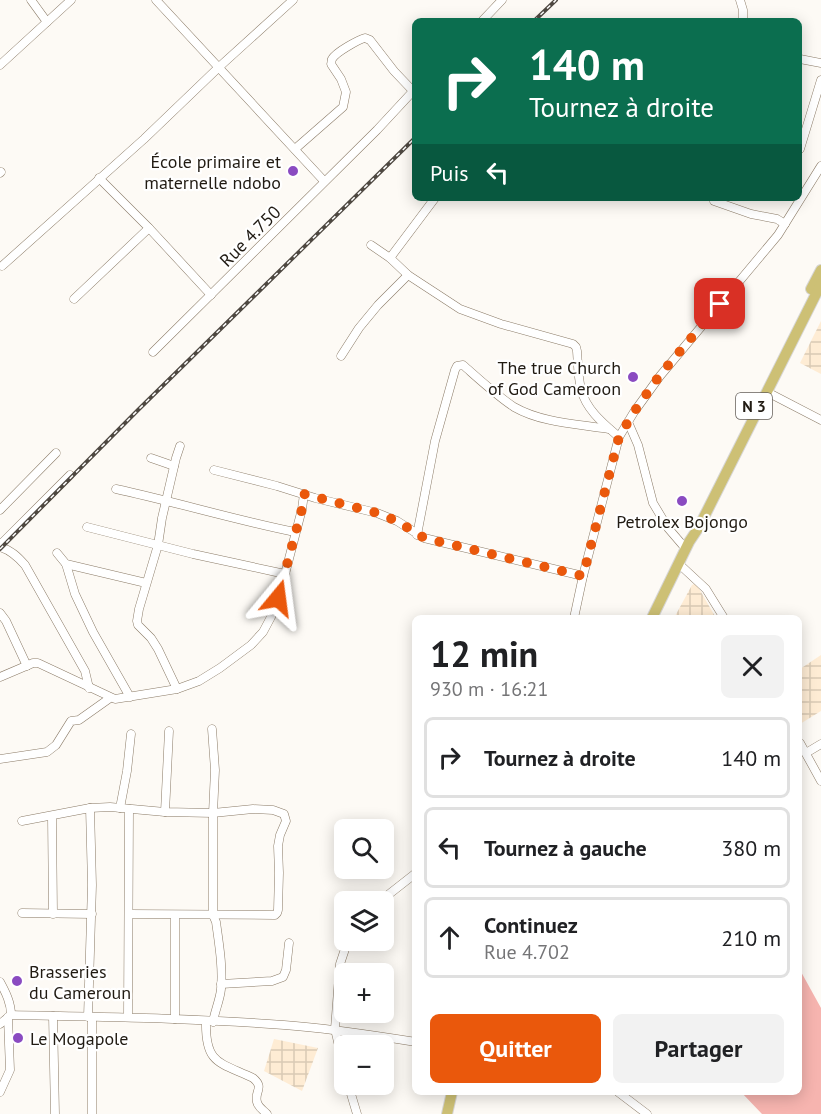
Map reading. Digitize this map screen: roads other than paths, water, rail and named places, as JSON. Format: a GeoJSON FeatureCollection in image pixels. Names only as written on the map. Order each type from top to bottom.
{"type":"FeatureCollection","features":[{"type":"Feature","properties":{"kind":"highway","name":"N 3"},"geometry":{"type":"LineString","coordinates":[[687,545],[699,526],[767,392],[821,270]]}},
{"type":"Feature","properties":{"kind":"highway","name":"N 3"},"geometry":{"type":"LineString","coordinates":[[679,564],[696,521],[821,284]]}},
{"type":"Feature","properties":{"kind":"highway"},"geometry":{"type":"LineString","coordinates":[[654,615],[679,564]]}},
{"type":"Feature","properties":{"kind":"highway"},"geometry":{"type":"LineString","coordinates":[[447,1114],[451,1095]]}},
{"type":"Feature","properties":{"kind":"street"},"geometry":{"type":"LineString","coordinates":[[31,0],[47,22]]}},
{"type":"Feature","properties":{"kind":"street"},"geometry":{"type":"LineString","coordinates":[[0,65],[71,0]]}},
{"type":"Feature","properties":{"kind":"street"},"geometry":{"type":"LineString","coordinates":[[156,0],[324,181]]}},
{"type":"Feature","properties":{"kind":"street"},"geometry":{"type":"LineString","coordinates":[[2,266],[144,139],[293,0]]}},
{"type":"Feature","properties":{"kind":"street"},"geometry":{"type":"LineString","coordinates":[[485,18],[502,0]]}},
{"type":"Feature","properties":{"kind":"street"},"geometry":{"type":"LineString","coordinates":[[740,0],[743,18]]}},
{"type":"Feature","properties":{"kind":"street"},"geometry":{"type":"LineString","coordinates":[[295,149],[343,107],[346,92],[331,61],[345,48],[363,38],[370,40],[394,71],[412,87]]}},
{"type":"Feature","properties":{"kind":"street"},"geometry":{"type":"LineString","coordinates":[[802,59],[821,63]]}},
{"type":"Feature","properties":{"kind":"street"},"geometry":{"type":"LineString","coordinates":[[802,142],[821,80]]}},
{"type":"Feature","properties":{"kind":"street","name":"Rue 4.750"},"geometry":{"type":"LineString","coordinates":[[153,352],[296,211],[412,91]]}},
{"type":"Feature","properties":{"kind":"street"},"geometry":{"type":"LineString","coordinates":[[802,194],[821,166]]}},
{"type":"Feature","properties":{"kind":"street"},"geometry":{"type":"LineString","coordinates":[[99,178],[211,295]]}},
{"type":"Feature","properties":{"kind":"street"},"geometry":{"type":"LineString","coordinates":[[390,258],[433,201]]}},
{"type":"Feature","properties":{"kind":"street"},"geometry":{"type":"LineString","coordinates":[[714,201],[751,214],[777,219],[785,224]]}},
{"type":"Feature","properties":{"kind":"street"},"geometry":{"type":"LineString","coordinates":[[575,615],[619,437],[627,422],[660,375],[785,224],[798,201]]}},
{"type":"Feature","properties":{"kind":"street"},"geometry":{"type":"LineString","coordinates":[[74,299],[149,228]]}},
{"type":"Feature","properties":{"kind":"street"},"geometry":{"type":"LineString","coordinates":[[371,245],[390,258],[408,275],[460,309],[501,324],[576,346],[581,390],[587,403],[600,421],[619,437]]}},
{"type":"Feature","properties":{"kind":"street"},"geometry":{"type":"LineString","coordinates":[[341,356],[359,328],[378,305],[408,275]]}},
{"type":"Feature","properties":{"kind":"street"},"geometry":{"type":"LineString","coordinates":[[417,534],[435,441],[457,366],[463,365],[491,389],[527,413],[563,423],[609,429]]}},
{"type":"Feature","properties":{"kind":"street"},"geometry":{"type":"LineString","coordinates":[[767,392],[821,420]]}},
{"type":"Feature","properties":{"kind":"street"},"geometry":{"type":"LineString","coordinates":[[627,422],[638,446],[653,503],[668,528],[687,545]]}},
{"type":"Feature","properties":{"kind":"street"},"geometry":{"type":"LineString","coordinates":[[177,689],[158,649],[137,623],[158,545],[180,446]]}},
{"type":"Feature","properties":{"kind":"street"},"geometry":{"type":"LineString","coordinates":[[0,510],[56,453]]}},
{"type":"Feature","properties":{"kind":"street"},"geometry":{"type":"LineString","coordinates":[[151,458],[174,466]]}},
{"type":"Feature","properties":{"kind":"street"},"geometry":{"type":"LineString","coordinates":[[214,470],[377,513],[397,521],[424,538],[583,576]]}},
{"type":"Feature","properties":{"kind":"street"},"geometry":{"type":"LineString","coordinates":[[70,475],[0,546],[26,565],[85,671],[89,688]]}},
{"type":"Feature","properties":{"kind":"street"},"geometry":{"type":"LineString","coordinates":[[116,489],[295,532]]}},
{"type":"Feature","properties":{"kind":"street"},"geometry":{"type":"LineString","coordinates":[[0,677],[38,663],[115,699],[177,689],[199,681],[251,645],[263,632],[271,617],[285,574],[304,494]]}},
{"type":"Feature","properties":{"kind":"street"},"geometry":{"type":"LineString","coordinates":[[87,527],[285,574]]}},
{"type":"Feature","properties":{"kind":"street"},"geometry":{"type":"LineString","coordinates":[[57,553],[66,564],[75,594],[93,632],[130,697]]}},
{"type":"Feature","properties":{"kind":"street"},"geometry":{"type":"LineString","coordinates":[[66,564],[146,583]]}},
{"type":"Feature","properties":{"kind":"street"},"geometry":{"type":"LineString","coordinates":[[679,564],[706,589],[722,615]]}},
{"type":"Feature","properties":{"kind":"street"},"geometry":{"type":"LineString","coordinates":[[0,613],[27,666]]}},
{"type":"Feature","properties":{"kind":"street"},"geometry":{"type":"LineString","coordinates":[[0,759],[47,752],[56,745],[71,721],[79,720],[110,698]]}},
{"type":"Feature","properties":{"kind":"street"},"geometry":{"type":"LineString","coordinates":[[212,729],[215,770],[213,915],[216,922],[222,971],[219,999],[209,1021],[207,1042],[209,1053],[217,1061],[258,1082],[260,1088],[256,1098],[258,1105],[267,1114]]}},
{"type":"Feature","properties":{"kind":"street"},"geometry":{"type":"LineString","coordinates":[[165,812],[169,731]]}},
{"type":"Feature","properties":{"kind":"street"},"geometry":{"type":"LineString","coordinates":[[120,808],[131,734]]}},
{"type":"Feature","properties":{"kind":"street"},"geometry":{"type":"LineString","coordinates":[[806,753],[821,744]]}},
{"type":"Feature","properties":{"kind":"street"},"geometry":{"type":"LineString","coordinates":[[802,746],[821,781]]}},
{"type":"Feature","properties":{"kind":"street"},"geometry":{"type":"LineString","coordinates":[[22,821],[90,808],[110,807],[213,813],[253,809],[273,810],[285,814],[286,821],[278,846],[279,873],[277,913],[275,915],[129,914]]}},
{"type":"Feature","properties":{"kind":"street"},"geometry":{"type":"LineString","coordinates":[[90,808],[92,1114]]}},
{"type":"Feature","properties":{"kind":"street"},"geometry":{"type":"LineString","coordinates":[[128,1017],[129,809]]}},
{"type":"Feature","properties":{"kind":"street"},"geometry":{"type":"LineString","coordinates":[[52,816],[53,914]]}},
{"type":"Feature","properties":{"kind":"street"},"geometry":{"type":"LineString","coordinates":[[393,891],[412,876]]}},
{"type":"Feature","properties":{"kind":"street"},"geometry":{"type":"LineString","coordinates":[[22,913],[92,914]]}},
{"type":"Feature","properties":{"kind":"street"},"geometry":{"type":"LineString","coordinates":[[175,915],[175,1020]]}},
{"type":"Feature","properties":{"kind":"street"},"geometry":{"type":"LineString","coordinates":[[221,984],[272,981],[282,977],[286,970],[289,943]]}},
{"type":"Feature","properties":{"kind":"street"},"geometry":{"type":"LineString","coordinates":[[336,1035],[340,964],[344,951]]}},
{"type":"Feature","properties":{"kind":"street"},"geometry":{"type":"LineString","coordinates":[[0,982],[11,1007],[9,1016],[10,1070],[0,1092]]}},
{"type":"Feature","properties":{"kind":"street"},"geometry":{"type":"LineString","coordinates":[[0,1024],[9,1016],[128,1017],[335,1029],[412,1041]]}},
{"type":"Feature","properties":{"kind":"street"},"geometry":{"type":"LineString","coordinates":[[53,1016],[55,1114]]}},
{"type":"Feature","properties":{"kind":"street"},"geometry":{"type":"LineString","coordinates":[[351,1095],[357,1114]]}},
{"type":"Feature","properties":{"kind":"street"},"geometry":{"type":"LineString","coordinates":[[622,1095],[647,1114]]}},
{"type":"Feature","properties":{"kind":"railway"},"geometry":{"type":"LineString","coordinates":[[537,18],[556,0]]}},
{"type":"Feature","properties":{"kind":"railway"},"geometry":{"type":"LineString","coordinates":[[0,549],[412,141]]}},
{"type":"Feature","properties":{"kind":"place","name":"École primaire et maternelle ndobo"},"geometry":{"type":"Point","coordinates":[293,171]}},
{"type":"Feature","properties":{"kind":"place","name":"The true Church of God Cameroon"},"geometry":{"type":"Point","coordinates":[633,377]}},
{"type":"Feature","properties":{"kind":"place","name":"Petrolex Bojongo"},"geometry":{"type":"Point","coordinates":[682,501]}},
{"type":"Feature","properties":{"kind":"place","name":"Brasseries du Cameroun"},"geometry":{"type":"Point","coordinates":[17,981]}},
{"type":"Feature","properties":{"kind":"place","name":"Le Mogapole"},"geometry":{"type":"Point","coordinates":[18,1038]}}]}
